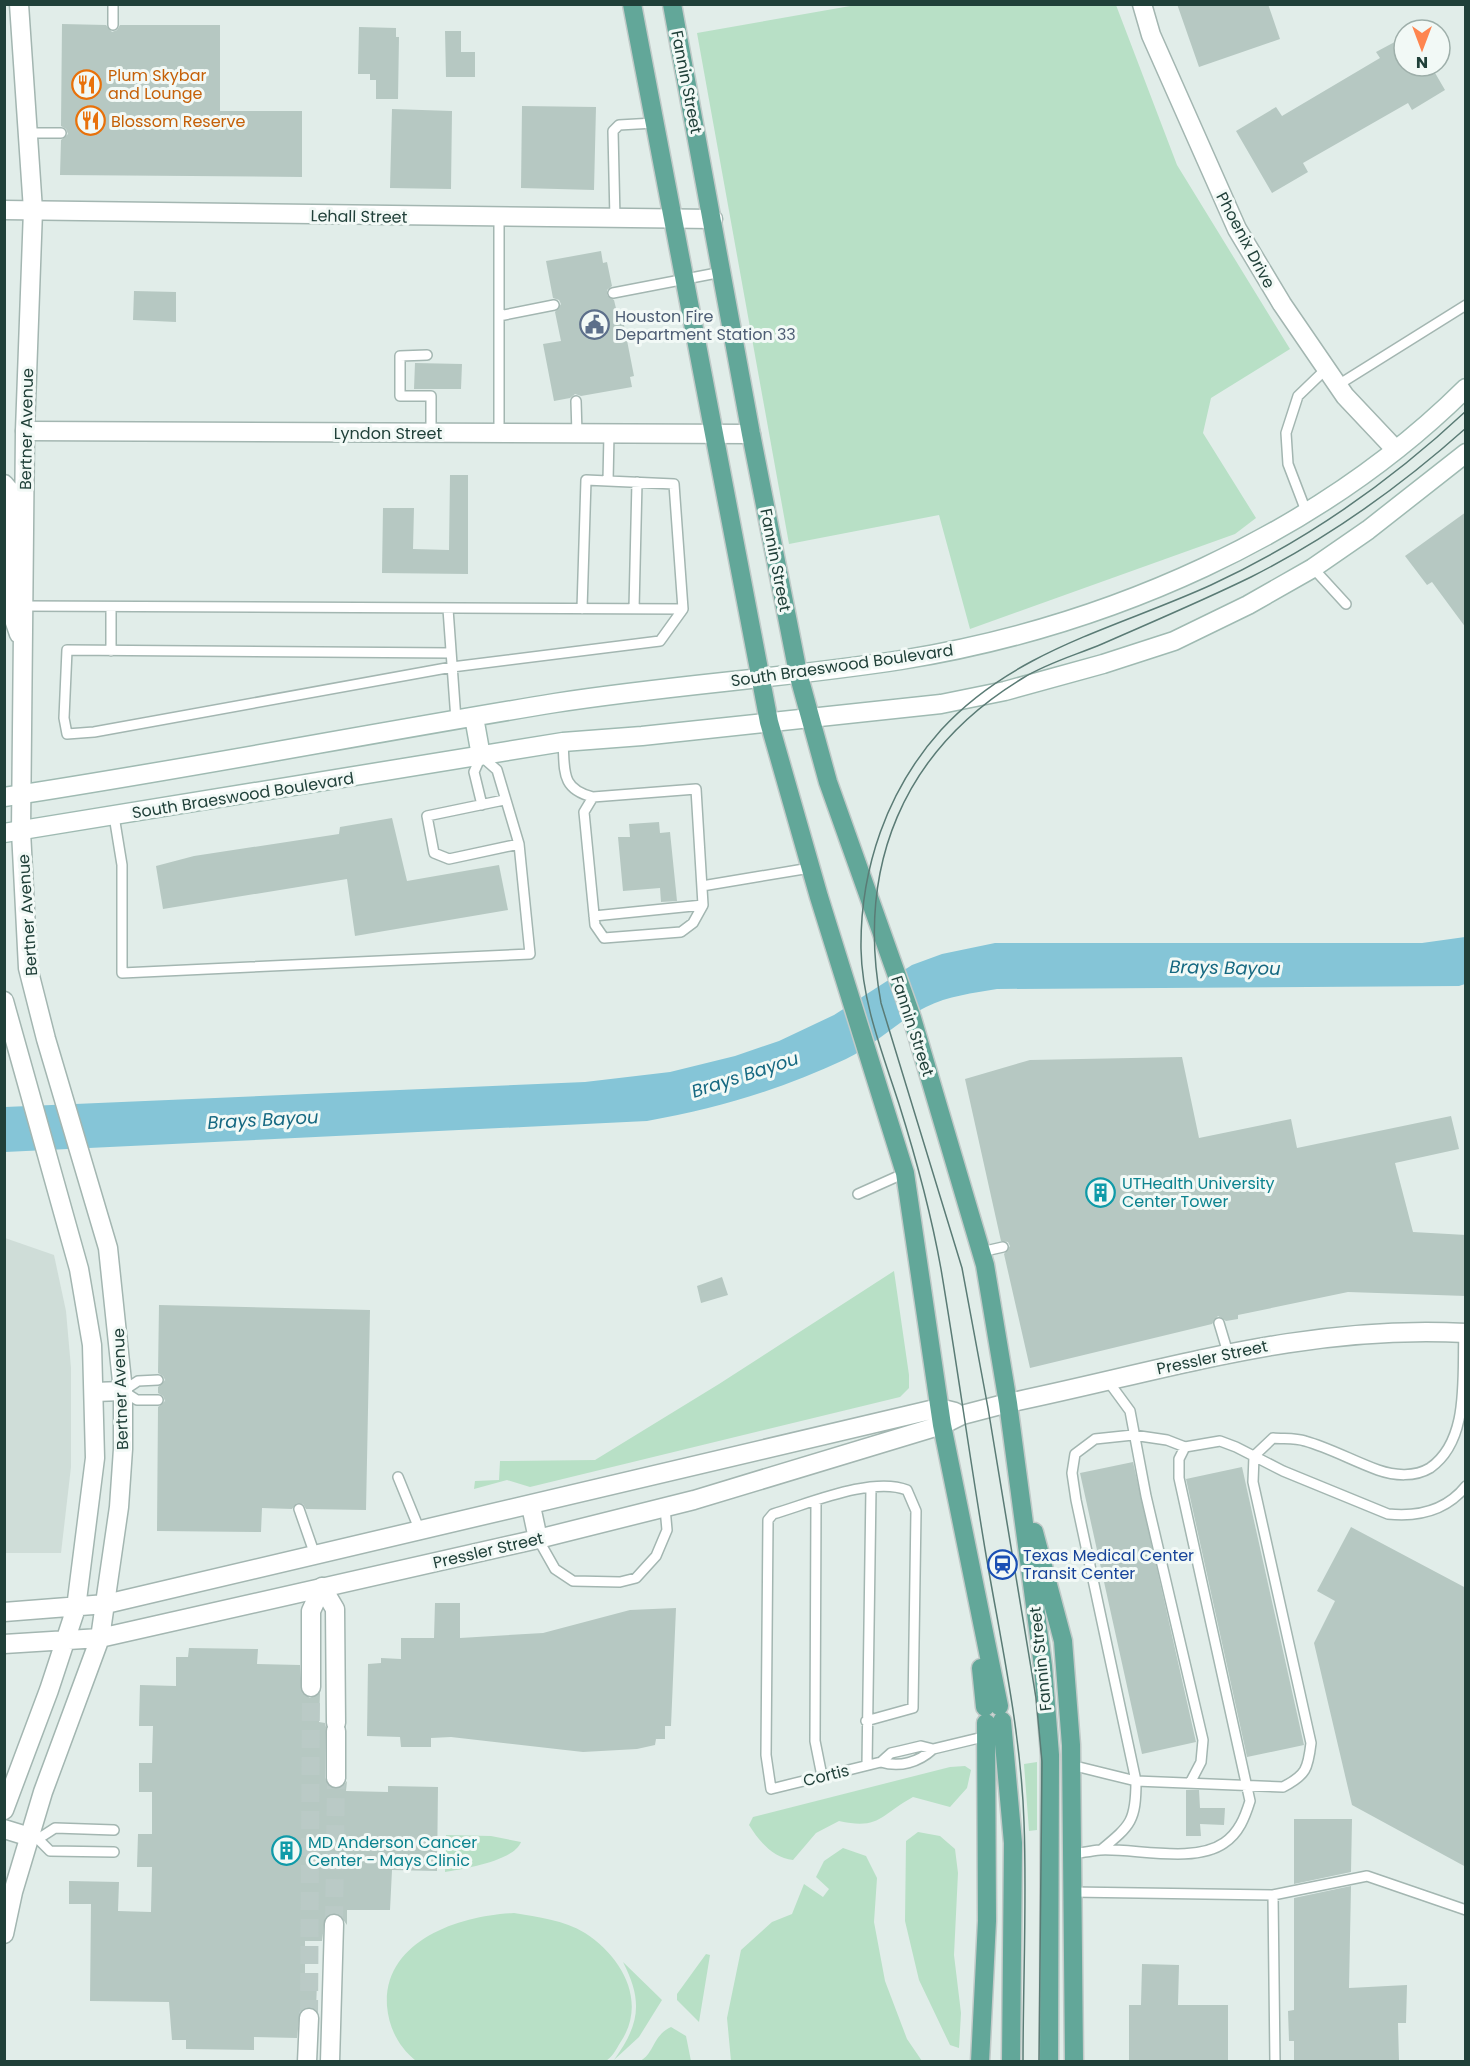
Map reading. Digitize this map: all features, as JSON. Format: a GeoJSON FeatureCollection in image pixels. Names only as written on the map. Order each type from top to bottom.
{"type":"FeatureCollection","features":[{"type":"Feature","properties":{"kind":"main road"},"geometry":{"type":"LineString","coordinates":[[632,4],[769,722],[810,868],[905,1173],[940,1417],[973,1570],[992,1718],[1013,1843],[1011,2061]]}},
{"type":"Feature","properties":{"kind":"main road","name":"Fannin Street"},"geometry":{"type":"LineString","coordinates":[[672,4],[751,434],[798,673],[828,782],[912,1018],[981,1251],[1008,1403],[1043,1666],[1050,1755],[1049,2061]]}},
{"type":"Feature","properties":{"kind":"main road"},"geometry":{"type":"LineString","coordinates":[[1014,1455],[1063,1641],[1071,1766],[1074,2061]]}},
{"type":"Feature","properties":{"kind":"main road"},"geometry":{"type":"LineString","coordinates":[[981,2061],[992,1718]]}},
{"type":"Feature","properties":{"kind":"street","name":"Bertner Avenue"},"geometry":{"type":"LineString","coordinates":[[4,1934],[13,1892],[34,1838],[100,1638],[119,1507],[123,1391],[108,1248],[46,1039],[28,968],[13,832],[13,796],[23,647],[25,431],[33,210],[19,4]]}},
{"type":"Feature","properties":{"kind":"street","name":"Phoenix Drive"},"geometry":{"type":"LineString","coordinates":[[1143,4],[1151,35],[1237,229],[1282,304],[1326,369],[1395,449]]}},
{"type":"Feature","properties":{"kind":"street","name":"Lehall Street"},"geometry":{"type":"LineString","coordinates":[[4,210],[713,219]]}},
{"type":"Feature","properties":{"kind":"street","name":"South Braeswood Boulevard"},"geometry":{"type":"LineString","coordinates":[[13,796],[640,691],[902,660],[1042,629],[1208,566],[1269,535],[1395,449],[1466,388]]}},
{"type":"Feature","properties":{"kind":"street","name":"Lyndon Street"},"geometry":{"type":"LineString","coordinates":[[25,431],[751,434]]}},
{"type":"Feature","properties":{"kind":"street","name":"South Braeswood Boulevard"},"geometry":{"type":"LineString","coordinates":[[13,832],[563,742],[624,738],[867,713],[975,698],[1103,664],[1174,641],[1248,605],[1313,568],[1368,530],[1466,453]]}},
{"type":"Feature","properties":{"kind":"street"},"geometry":{"type":"LineString","coordinates":[[4,484],[10,491],[9,605],[23,647]]}},
{"type":"Feature","properties":{"kind":"street"},"geometry":{"type":"LineString","coordinates":[[465,719],[481,756]]}},
{"type":"Feature","properties":{"kind":"street","name":"Bertner Avenue"},"geometry":{"type":"LineString","coordinates":[[4,1001],[79,1269],[92,1346],[96,1458],[76,1608],[4,1810]]}},
{"type":"Feature","properties":{"kind":"street","name":"Pressler Street"},"geometry":{"type":"LineString","coordinates":[[4,1612],[106,1604],[738,1456],[940,1417],[962,1415],[1227,1353],[1342,1334],[1403,1331],[1465,1333]]}},
{"type":"Feature","properties":{"kind":"street"},"geometry":{"type":"LineString","coordinates":[[94,1392],[123,1391]]}},
{"type":"Feature","properties":{"kind":"street","name":"Pressler Street"},"geometry":{"type":"LineString","coordinates":[[4,1644],[100,1638],[538,1539],[745,1486],[940,1417]]}},
{"type":"Feature","properties":{"kind":"street"},"geometry":{"type":"LineString","coordinates":[[738,1456],[745,1486]]}},
{"type":"Feature","properties":{"kind":"street"},"geometry":{"type":"LineString","coordinates":[[531,1506],[538,1539]]}},
{"type":"Feature","properties":{"kind":"street"},"geometry":{"type":"LineString","coordinates":[[315,1555],[322,1587],[334,1609],[336,1778]]}},
{"type":"Feature","properties":{"kind":"street"},"geometry":{"type":"LineString","coordinates":[[310,1687],[311,1611],[322,1587]]}},
{"type":"Feature","properties":{"kind":"street"},"geometry":{"type":"LineString","coordinates":[[4,1828],[34,1838]]}},
{"type":"Feature","properties":{"kind":"street"},"geometry":{"type":"LineString","coordinates":[[330,2061],[334,1924]]}},
{"type":"Feature","properties":{"kind":"street"},"geometry":{"type":"LineString","coordinates":[[307,2061],[309,2018]]}},
{"type":"Feature","properties":{"kind":"lane"},"geometry":{"type":"LineString","coordinates":[[113,4],[113,25]]}},
{"type":"Feature","properties":{"kind":"lane"},"geometry":{"type":"LineString","coordinates":[[615,219],[613,131],[619,125],[654,123]]}},
{"type":"Feature","properties":{"kind":"lane"},"geometry":{"type":"LineString","coordinates":[[27,134],[61,133]]}},
{"type":"Feature","properties":{"kind":"lane"},"geometry":{"type":"LineString","coordinates":[[499,218],[499,434]]}},
{"type":"Feature","properties":{"kind":"lane"},"geometry":{"type":"LineString","coordinates":[[613,293],[722,272]]}},
{"type":"Feature","properties":{"kind":"lane"},"geometry":{"type":"LineString","coordinates":[[499,316],[554,305]]}},
{"type":"Feature","properties":{"kind":"lane"},"geometry":{"type":"LineString","coordinates":[[1338,385],[1466,305]]}},
{"type":"Feature","properties":{"kind":"lane"},"geometry":{"type":"LineString","coordinates":[[427,355],[400,356],[400,396],[431,396],[430,433]]}},
{"type":"Feature","properties":{"kind":"lane"},"geometry":{"type":"LineString","coordinates":[[1306,511],[1288,464],[1286,433],[1299,396],[1326,369]]}},
{"type":"Feature","properties":{"kind":"lane"},"geometry":{"type":"LineString","coordinates":[[576,401],[577,434]]}},
{"type":"Feature","properties":{"kind":"lane"},"geometry":{"type":"LineString","coordinates":[[608,480],[609,434]]}},
{"type":"Feature","properties":{"kind":"lane"},"geometry":{"type":"LineString","coordinates":[[451,653],[67,650],[64,718],[67,734],[94,732],[452,667],[660,641],[683,609],[674,484],[586,480],[582,609]]}},
{"type":"Feature","properties":{"kind":"lane"},"geometry":{"type":"LineString","coordinates":[[634,609],[637,482]]}},
{"type":"Feature","properties":{"kind":"lane"},"geometry":{"type":"LineString","coordinates":[[1313,568],[1346,604]]}},
{"type":"Feature","properties":{"kind":"lane"},"geometry":{"type":"LineString","coordinates":[[23,606],[683,609]]}},
{"type":"Feature","properties":{"kind":"lane"},"geometry":{"type":"LineString","coordinates":[[111,607],[111,651]]}},
{"type":"Feature","properties":{"kind":"lane"},"geometry":{"type":"LineString","coordinates":[[448,609],[452,667],[465,719]]}},
{"type":"Feature","properties":{"kind":"lane"},"geometry":{"type":"LineString","coordinates":[[563,742],[566,781],[578,793],[593,797],[696,789],[703,905],[693,923],[681,932],[604,938],[595,925],[584,812],[593,797]]}},
{"type":"Feature","properties":{"kind":"lane"},"geometry":{"type":"LineString","coordinates":[[114,816],[122,865],[122,973],[530,954],[519,844],[504,800],[497,770],[481,756],[474,772],[482,805]]}},
{"type":"Feature","properties":{"kind":"lane"},"geometry":{"type":"LineString","coordinates":[[504,800],[427,816],[434,853],[449,859],[519,844]]}},
{"type":"Feature","properties":{"kind":"lane"},"geometry":{"type":"LineString","coordinates":[[702,886],[810,868]]}},
{"type":"Feature","properties":{"kind":"lane"},"geometry":{"type":"LineString","coordinates":[[594,916],[703,905]]}},
{"type":"Feature","properties":{"kind":"lane"},"geometry":{"type":"LineString","coordinates":[[858,1194],[905,1173]]}},
{"type":"Feature","properties":{"kind":"lane"},"geometry":{"type":"LineString","coordinates":[[981,1251],[1002,1247]]}},
{"type":"Feature","properties":{"kind":"lane"},"geometry":{"type":"LineString","coordinates":[[1219,1323],[1227,1353]]}},
{"type":"Feature","properties":{"kind":"lane"},"geometry":{"type":"LineString","coordinates":[[1071,1766],[1136,1781],[1283,1787],[1301,1778],[1309,1763],[1311,1743],[1253,1482],[1254,1456],[1273,1438],[1303,1440],[1380,1471],[1400,1475],[1422,1473],[1440,1462],[1452,1449],[1461,1422],[1465,1333]]}},
{"type":"Feature","properties":{"kind":"lane"},"geometry":{"type":"LineString","coordinates":[[158,1380],[138,1381],[123,1391],[137,1400],[158,1400]]}},
{"type":"Feature","properties":{"kind":"lane"},"geometry":{"type":"LineString","coordinates":[[1108,1381],[1130,1411],[1133,1435],[1203,1740],[1201,1762],[1190,1783]]}},
{"type":"Feature","properties":{"kind":"lane"},"geometry":{"type":"LineString","coordinates":[[1101,1850],[1129,1826],[1136,1803],[1136,1781],[1072,1473],[1075,1454],[1095,1439],[1133,1435],[1167,1440],[1185,1446],[1220,1441],[1283,1471],[1388,1514],[1420,1515],[1452,1499],[1466,1486]]}},
{"type":"Feature","properties":{"kind":"lane"},"geometry":{"type":"LineString","coordinates":[[1072,1854],[1101,1850],[1202,1852],[1223,1844],[1243,1822],[1250,1801],[1179,1478],[1179,1459],[1185,1446]]}},
{"type":"Feature","properties":{"kind":"lane"},"geometry":{"type":"LineString","coordinates":[[398,1477],[420,1531]]}},
{"type":"Feature","properties":{"kind":"lane"},"geometry":{"type":"LineString","coordinates":[[822,1776],[815,1741],[816,1502],[871,1488],[898,1487],[907,1490],[916,1511],[913,1708],[866,1721]]}},
{"type":"Feature","properties":{"kind":"lane"},"geometry":{"type":"LineString","coordinates":[[867,1765],[871,1488]]}},
{"type":"Feature","properties":{"kind":"lane","name":"Cortis"},"geometry":{"type":"LineString","coordinates":[[816,1502],[773,1514],[768,1520],[766,1755],[771,1789],[881,1762],[894,1766],[923,1758],[933,1749],[992,1718]]}},
{"type":"Feature","properties":{"kind":"lane"},"geometry":{"type":"LineString","coordinates":[[538,1539],[555,1569],[573,1581],[620,1582],[636,1578],[656,1556],[667,1530],[665,1508]]}},
{"type":"Feature","properties":{"kind":"lane"},"geometry":{"type":"LineString","coordinates":[[299,1509],[315,1555]]}},
{"type":"Feature","properties":{"kind":"lane"},"geometry":{"type":"LineString","coordinates":[[114,1830],[55,1828],[34,1838],[50,1851],[114,1852]]}},
{"type":"Feature","properties":{"kind":"lane"},"geometry":{"type":"LineString","coordinates":[[1072,1892],[1273,1895],[1367,1876],[1466,1910]]}},
{"type":"Feature","properties":{"kind":"lane"},"geometry":{"type":"LineString","coordinates":[[1273,1895],[1275,2061]]}},
{"type":"Feature","properties":{"kind":"shaded area"},"geometry":{"type":"Polygon","coordinates":[[[5,1238],[54,1255],[66,1311],[71,1368],[71,1467],[61,1553],[5,1553],[5,1238]]]}},
{"type":"Feature","properties":{"kind":"green space"},"geometry":{"type":"Polygon","coordinates":[[[856,5],[1116,5],[1177,165],[1290,349],[1211,398],[1203,433],[1256,518],[1235,534],[970,629],[939,515],[789,544],[697,33],[856,5]]]}},
{"type":"Feature","properties":{"kind":"green space"},"geometry":{"type":"Polygon","coordinates":[[[894,1271],[909,1375],[909,1388],[900,1397],[530,1487],[507,1480],[474,1489],[475,1481],[499,1480],[500,1461],[595,1460],[719,1384],[894,1271]]]}},
{"type":"Feature","properties":{"kind":"green space"},"geometry":{"type":"Polygon","coordinates":[[[1037,1762],[1037,1830],[1029,1831],[1024,1764],[1037,1762]]]}},
{"type":"Feature","properties":{"kind":"green space"},"geometry":{"type":"Polygon","coordinates":[[[965,1766],[971,1770],[967,1788],[950,1807],[913,1797],[872,1822],[863,1824],[839,1821],[816,1833],[793,1860],[773,1852],[762,1843],[749,1825],[753,1817],[950,1767],[965,1766]]]}},
{"type":"Feature","properties":{"kind":"green space"},"geometry":{"type":"Polygon","coordinates":[[[918,1832],[940,1836],[955,1849],[958,1873],[954,1955],[961,2013],[959,2048],[950,2045],[919,1980],[905,1921],[906,1841],[918,1832]]]}},
{"type":"Feature","properties":{"kind":"green space"},"geometry":{"type":"Polygon","coordinates":[[[446,1835],[491,1836],[521,1842],[516,1849],[499,1859],[445,1872],[446,1835]]]}},
{"type":"Feature","properties":{"kind":"green space"},"geometry":{"type":"Polygon","coordinates":[[[843,1848],[866,1856],[877,1878],[874,1922],[885,1981],[907,2039],[922,2061],[731,2061],[727,2018],[741,1950],[772,1922],[792,1914],[804,1884],[823,1897],[829,1889],[816,1877],[824,1861],[843,1848]]]}},
{"type":"Feature","properties":{"kind":"green space"},"geometry":{"type":"Polygon","coordinates":[[[514,1913],[551,1920],[585,1933],[610,1955],[620,1968],[627,1982],[632,2012],[628,2027],[615,2051],[606,2061],[416,2061],[396,2037],[388,2014],[389,1983],[398,1964],[411,1948],[449,1926],[471,1919],[514,1913]]]}},
{"type":"Feature","properties":{"kind":"green space"},"geometry":{"type":"Polygon","coordinates":[[[706,1954],[710,1955],[699,2022],[677,2000],[677,1994],[706,1954]]]}},
{"type":"Feature","properties":{"kind":"green space"},"geometry":{"type":"Polygon","coordinates":[[[623,1962],[662,2000],[639,2037],[614,2060],[629,2035],[636,2012],[634,1989],[623,1962]]]}},
{"type":"Feature","properties":{"kind":"green space"},"geometry":{"type":"Polygon","coordinates":[[[671,2027],[686,2036],[691,2061],[640,2061],[645,2058],[660,2035],[671,2027]]]}},
{"type":"Feature","properties":{"kind":"water","name":"Brays Bayou"},"geometry":{"type":"Polygon","coordinates":[[[1465,937],[1465,984],[1459,986],[997,989],[961,995],[926,1007],[857,1053],[797,1080],[724,1104],[647,1121],[5,1152],[5,1107],[585,1082],[670,1072],[735,1056],[779,1041],[834,1015],[912,965],[942,954],[995,943],[1422,943],[1465,937]]]}},
{"type":"Feature","properties":{"kind":"building"},"geometry":{"type":"Polygon","coordinates":[[[1177,4],[1268,4],[1280,39],[1199,67],[1177,4]]]}},
{"type":"Feature","properties":{"kind":"building"},"geometry":{"type":"Polygon","coordinates":[[[62,24],[106,25],[112,32],[120,25],[220,25],[220,111],[302,111],[302,177],[60,175],[61,140],[68,134],[61,126],[62,24]]]}},
{"type":"Feature","properties":{"kind":"building"},"geometry":{"type":"Polygon","coordinates":[[[359,27],[396,28],[396,37],[399,37],[398,99],[376,99],[376,80],[370,80],[370,74],[358,74],[359,27]]]}},
{"type":"Feature","properties":{"kind":"building"},"geometry":{"type":"Polygon","coordinates":[[[445,31],[461,31],[461,52],[475,52],[475,77],[446,77],[445,31]]]}},
{"type":"Feature","properties":{"kind":"building"},"geometry":{"type":"Polygon","coordinates":[[[1392,43],[1392,78],[1438,78],[1445,90],[1412,110],[1408,103],[1303,163],[1308,172],[1272,193],[1236,131],[1276,107],[1282,116],[1380,58],[1376,52],[1392,43]]]}},
{"type":"Feature","properties":{"kind":"building"},"geometry":{"type":"Polygon","coordinates":[[[522,106],[596,107],[594,190],[521,188],[522,106]]]}},
{"type":"Feature","properties":{"kind":"building"},"geometry":{"type":"Polygon","coordinates":[[[392,109],[452,111],[451,189],[390,188],[392,109]]]}},
{"type":"Feature","properties":{"kind":"building","name":"Houston Fire Department Station 33"},"geometry":{"type":"Polygon","coordinates":[[[601,251],[603,263],[607,262],[612,286],[607,290],[607,295],[614,300],[619,321],[623,320],[634,376],[630,377],[632,387],[581,396],[575,394],[570,398],[554,401],[543,344],[561,341],[555,312],[561,304],[559,300],[553,298],[546,261],[601,251]]]}},
{"type":"Feature","properties":{"kind":"building"},"geometry":{"type":"Polygon","coordinates":[[[134,291],[176,292],[176,322],[133,320],[134,291]]]}},
{"type":"Feature","properties":{"kind":"building"},"geometry":{"type":"Polygon","coordinates":[[[415,363],[462,364],[461,389],[414,389],[415,363]]]}},
{"type":"Feature","properties":{"kind":"building"},"geometry":{"type":"Polygon","coordinates":[[[450,475],[468,475],[468,574],[382,573],[383,508],[414,508],[413,549],[449,550],[450,475]]]}},
{"type":"Feature","properties":{"kind":"building"},"geometry":{"type":"Polygon","coordinates":[[[1466,512],[1466,628],[1432,582],[1427,585],[1405,556],[1466,512]]]}},
{"type":"Feature","properties":{"kind":"building"},"geometry":{"type":"Polygon","coordinates":[[[392,818],[407,881],[499,865],[508,910],[355,936],[347,879],[163,909],[156,866],[194,856],[339,834],[340,827],[392,818]]]}},
{"type":"Feature","properties":{"kind":"building"},"geometry":{"type":"Polygon","coordinates":[[[659,822],[660,833],[670,832],[677,901],[661,902],[660,888],[623,891],[618,837],[630,837],[629,824],[659,822]]]}},
{"type":"Feature","properties":{"kind":"building","name":"UTHealth University Center Tower"},"geometry":{"type":"Polygon","coordinates":[[[1182,1057],[1199,1138],[1291,1119],[1297,1148],[1451,1116],[1459,1149],[1395,1163],[1413,1232],[1466,1235],[1466,1296],[1348,1292],[1238,1315],[1238,1319],[1226,1321],[1218,1316],[1212,1324],[1030,1368],[1004,1254],[1010,1246],[1008,1242],[1001,1241],[965,1079],[1030,1060],[1182,1057]]]}},
{"type":"Feature","properties":{"kind":"building"},"geometry":{"type":"Polygon","coordinates":[[[722,1277],[728,1295],[701,1303],[697,1286],[722,1277]]]}},
{"type":"Feature","properties":{"kind":"building"},"geometry":{"type":"Polygon","coordinates":[[[159,1305],[370,1310],[366,1510],[306,1509],[303,1504],[297,1503],[292,1509],[262,1508],[261,1532],[157,1531],[158,1407],[165,1401],[158,1393],[158,1387],[165,1380],[158,1373],[159,1305]]]}},
{"type":"Feature","properties":{"kind":"building"},"geometry":{"type":"Polygon","coordinates":[[[1133,1462],[1196,1742],[1142,1754],[1080,1473],[1133,1462]]]}},
{"type":"Feature","properties":{"kind":"building"},"geometry":{"type":"Polygon","coordinates":[[[1242,1467],[1304,1745],[1247,1757],[1186,1479],[1242,1467]]]}},
{"type":"Feature","properties":{"kind":"building"},"geometry":{"type":"Polygon","coordinates":[[[1351,1527],[1466,1588],[1466,1867],[1352,1805],[1314,1643],[1335,1601],[1317,1591],[1351,1527]]]}},
{"type":"Feature","properties":{"kind":"building"},"geometry":{"type":"Polygon","coordinates":[[[435,1603],[460,1603],[460,1638],[543,1633],[630,1610],[676,1608],[671,1726],[665,1726],[665,1739],[656,1739],[655,1745],[637,1749],[583,1752],[451,1737],[431,1738],[431,1747],[401,1747],[400,1737],[367,1736],[368,1664],[381,1663],[381,1658],[401,1659],[401,1638],[434,1638],[435,1603]]]}},
{"type":"Feature","properties":{"kind":"building","name":"MD Anderson Cancer Center - Mays Clinic"},"geometry":{"type":"Polygon","coordinates":[[[189,1648],[258,1649],[257,1664],[300,1665],[302,1693],[310,1698],[320,1693],[319,1722],[325,1723],[326,1727],[325,1778],[331,1788],[341,1788],[347,1781],[346,1791],[388,1792],[388,1786],[438,1787],[437,1871],[392,1870],[390,1910],[347,1910],[347,1925],[339,1914],[334,1913],[325,1918],[322,1941],[305,1941],[305,1982],[317,1982],[316,2010],[309,2007],[300,2011],[297,2038],[254,2037],[254,2050],[186,2049],[186,2040],[172,2040],[169,2002],[90,2001],[91,1904],[69,1904],[69,1881],[119,1882],[118,1911],[151,1912],[152,1867],[137,1867],[138,1834],[152,1834],[152,1792],[139,1792],[139,1763],[152,1763],[153,1726],[139,1726],[140,1685],[176,1686],[176,1657],[188,1657],[189,1648]]]}},
{"type":"Feature","properties":{"kind":"building"},"geometry":{"type":"Polygon","coordinates":[[[1186,1790],[1199,1790],[1200,1808],[1225,1808],[1224,1825],[1200,1824],[1201,1836],[1186,1836],[1186,1790]]]}},
{"type":"Feature","properties":{"kind":"building"},"geometry":{"type":"Polygon","coordinates":[[[1294,1819],[1352,1819],[1351,1872],[1294,1884],[1294,1819]]]}},
{"type":"Feature","properties":{"kind":"building"},"geometry":{"type":"Polygon","coordinates":[[[1351,1886],[1349,1988],[1407,1985],[1406,2023],[1398,2023],[1399,2061],[1294,2061],[1294,2041],[1289,2041],[1288,2011],[1294,2010],[1294,1898],[1351,1886]]]}},
{"type":"Feature","properties":{"kind":"building"},"geometry":{"type":"Polygon","coordinates":[[[1142,1964],[1179,1965],[1178,2005],[1228,2005],[1228,2061],[1129,2061],[1129,2005],[1141,2005],[1142,1964]]]}},
{"type":"Feature","properties":{"kind":"tunnel"},"geometry":{"type":"LineString","coordinates":[[309,2018],[311,1687]]}},
{"type":"Feature","properties":{"kind":"tunnel"},"geometry":{"type":"LineString","coordinates":[[334,1924],[336,1778]]}},
{"type":"Feature","properties":{"kind":"tram line"},"geometry":{"type":"LineString","coordinates":[[1023,2062],[1025,1852],[1019,1755],[937,1248],[917,1165],[874,1028],[865,989],[861,949],[862,919],[865,889],[872,860],[880,832],[906,778],[922,753],[941,730],[970,703],[1001,680],[1034,660],[1211,585],[1280,549],[1377,486],[1466,411]]}},
{"type":"Feature","properties":{"kind":"tram line"},"geometry":{"type":"LineString","coordinates":[[1039,2062],[1042,1762],[1036,1698],[988,1408],[962,1268],[881,1003],[875,953],[876,905],[883,860],[897,817],[918,777],[946,740],[981,707],[1023,678],[1042,668],[1196,603],[1280,562],[1336,528],[1390,491],[1466,428]]}},
{"type":"Feature","properties":{"kind":"place","name":"Plum Skybar and Lounge"},"geometry":{"type":"Point","coordinates":[87,84]}},
{"type":"Feature","properties":{"kind":"place","name":"Blossom Reserve"},"geometry":{"type":"Point","coordinates":[90,121]}},
{"type":"Feature","properties":{"kind":"place","name":"Houston Fire Department Station 33"},"geometry":{"type":"Point","coordinates":[594,325]}},
{"type":"Feature","properties":{"kind":"place","name":"UTHealth University Center Tower"},"geometry":{"type":"Point","coordinates":[1101,1192]}},
{"type":"Feature","properties":{"kind":"place","name":"Texas Medical Center Transit Center"},"geometry":{"type":"Point","coordinates":[1002,1564]}},
{"type":"Feature","properties":{"kind":"place","name":"MD Anderson Cancer Center - Mays Clinic"},"geometry":{"type":"Point","coordinates":[287,1851]}}]}
